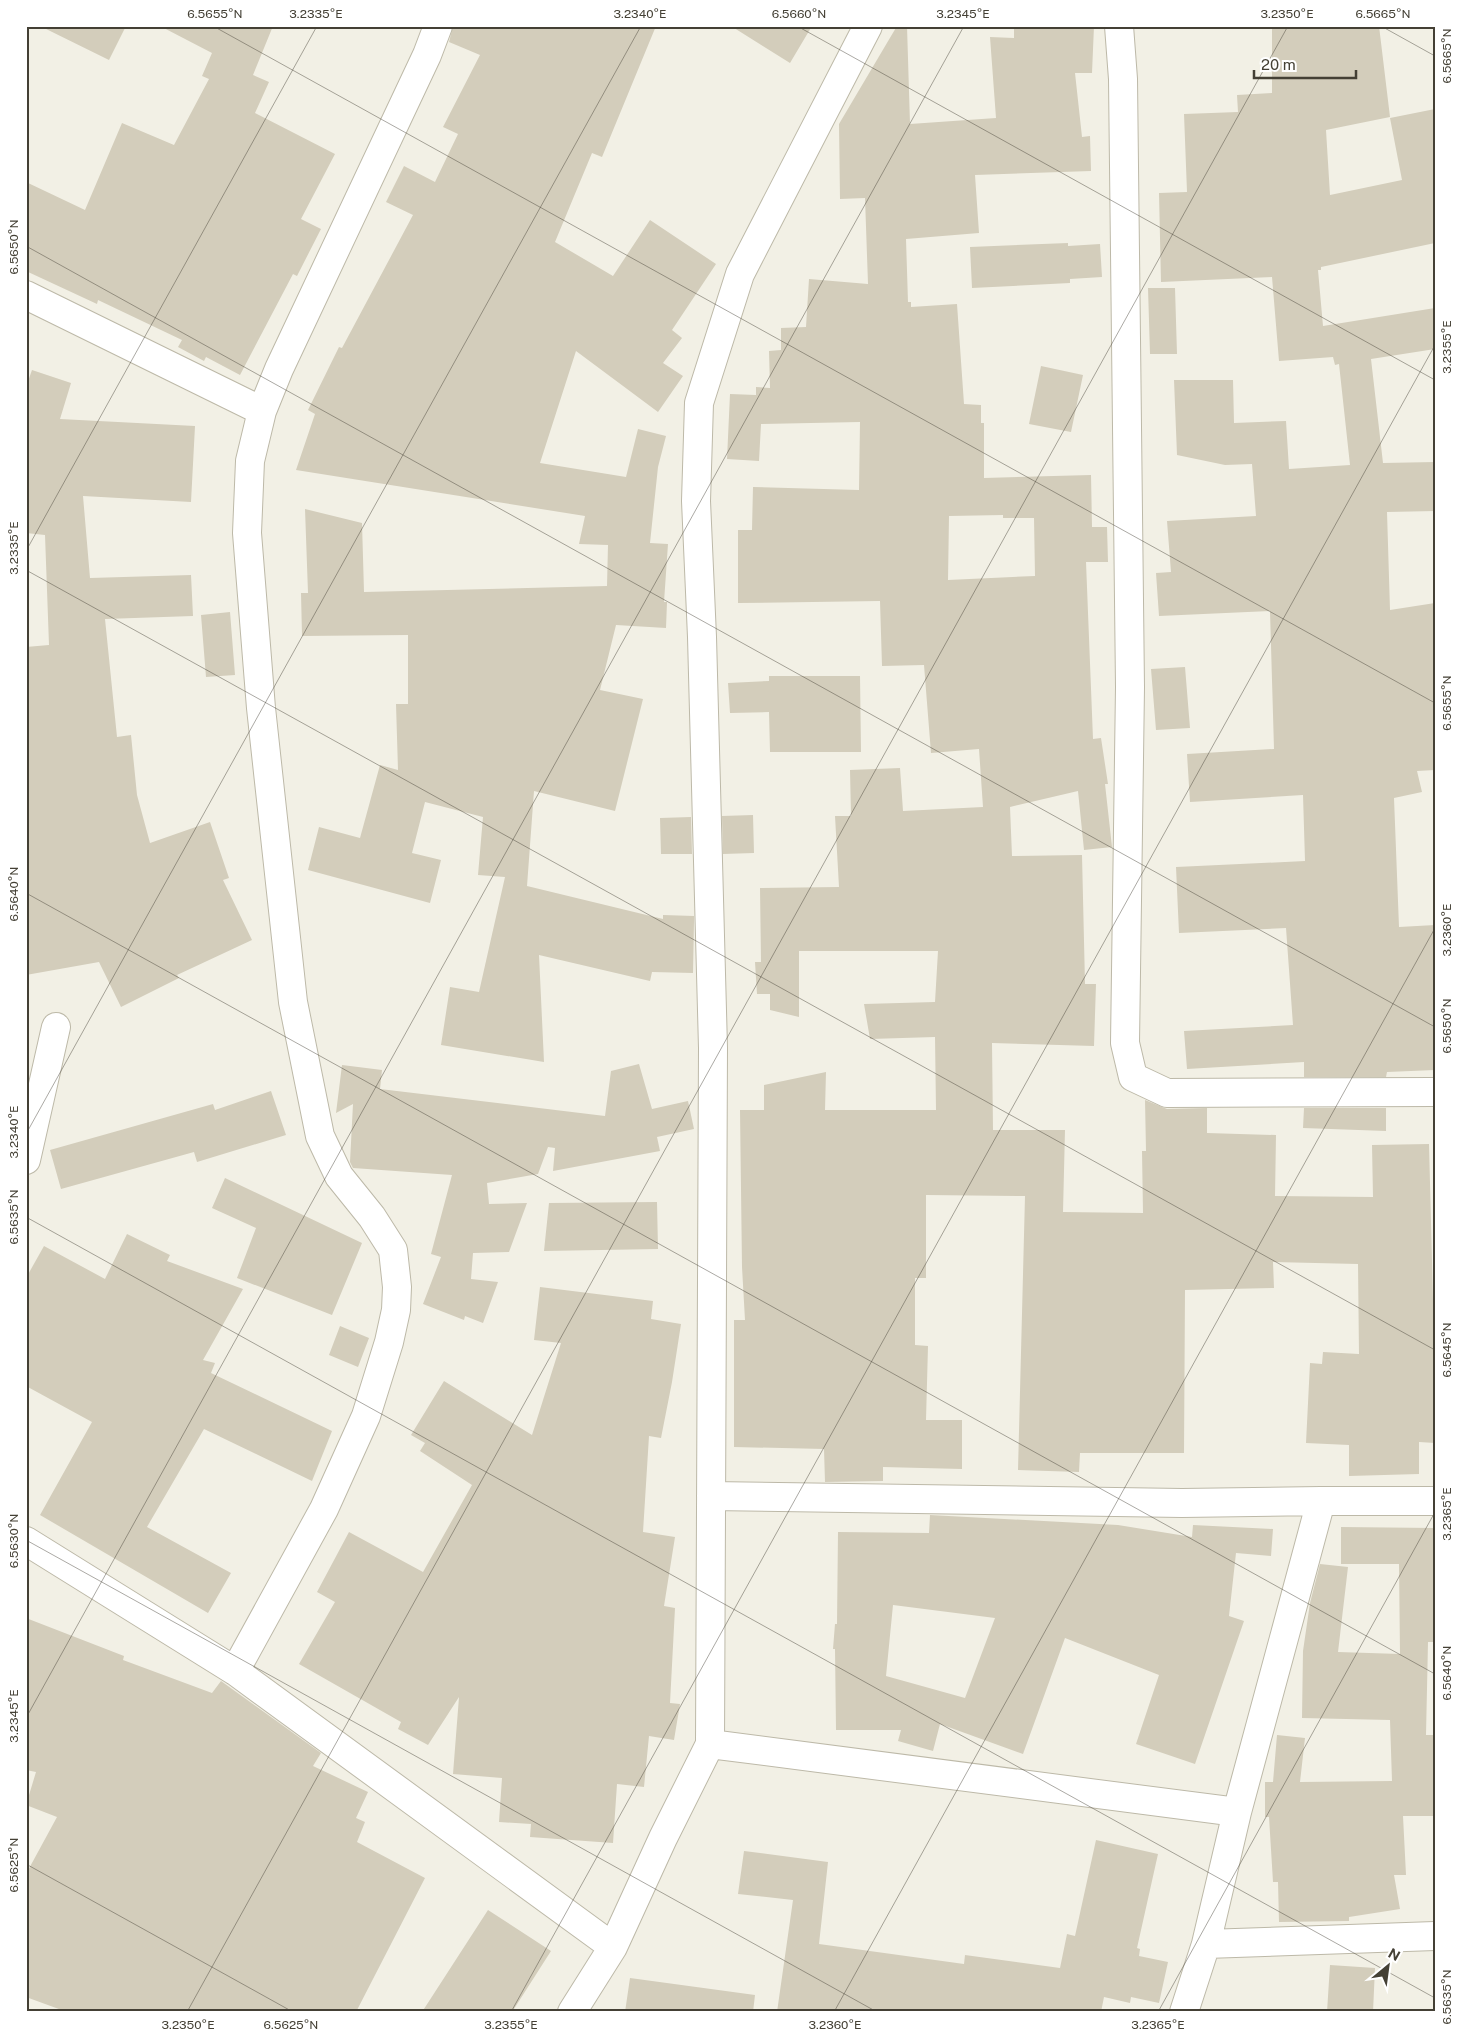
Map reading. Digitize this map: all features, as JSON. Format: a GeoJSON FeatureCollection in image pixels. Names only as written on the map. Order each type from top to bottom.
{"type":"FeatureCollection","features":[{"type":"Feature","properties":{"kind":"street"},"geometry":{"type":"LineString","coordinates":[[235,1671],[324,1510],[366,1416],[389,1342],[396,1310],[397,1287],[393,1250],[372,1217],[339,1176],[320,1136],[293,1002],[261,708],[247,533],[250,461],[262,411],[279,369],[427,56],[438,26]]}},
{"type":"Feature","properties":{"kind":"street"},"geometry":{"type":"LineString","coordinates":[[572,2012],[613,1947],[663,1838],[710,1744],[713,1048],[702,637],[696,501],[700,403],[740,274],[868,26]]}},
{"type":"Feature","properties":{"kind":"street"},"geometry":{"type":"LineString","coordinates":[[1119,26],[1123,79],[1130,687],[1125,1043],[1133,1077],[1168,1093],[1435,1092]]}},
{"type":"Feature","properties":{"kind":"street"},"geometry":{"type":"LineString","coordinates":[[26,295],[262,411]]}},
{"type":"Feature","properties":{"kind":"street"},"geometry":{"type":"LineString","coordinates":[[26,1160],[56,1027]]}},
{"type":"Feature","properties":{"kind":"street"},"geometry":{"type":"LineString","coordinates":[[711,1496],[1182,1503],[1435,1500]]}},
{"type":"Feature","properties":{"kind":"street"},"geometry":{"type":"LineString","coordinates":[[1184,2012],[1206,1944],[1237,1812],[1321,1502]]}},
{"type":"Feature","properties":{"kind":"street"},"geometry":{"type":"LineString","coordinates":[[26,1541],[235,1671],[613,1947]]}},
{"type":"Feature","properties":{"kind":"street"},"geometry":{"type":"LineString","coordinates":[[710,1744],[1237,1812]]}},
{"type":"Feature","properties":{"kind":"street"},"geometry":{"type":"LineString","coordinates":[[1206,1944],[1435,1936]]}},
{"type":"Feature","properties":{"kind":"building"},"geometry":{"type":"Polygon","coordinates":[[[40,26],[126,26],[109,60],[40,26]]]}},
{"type":"Feature","properties":{"kind":"building"},"geometry":{"type":"Polygon","coordinates":[[[160,26],[273,26],[253,75],[269,82],[255,113],[335,154],[301,219],[321,229],[297,276],[293,274],[240,375],[206,357],[204,361],[178,347],[182,340],[98,300],[97,304],[26,271],[26,182],[85,210],[122,123],[174,145],[209,79],[202,76],[212,53],[160,26]]]}},
{"type":"Feature","properties":{"kind":"building"},"geometry":{"type":"Polygon","coordinates":[[[453,26],[656,26],[602,157],[592,153],[555,242],[613,276],[650,220],[716,264],[672,330],[682,338],[663,363],[683,376],[658,412],[576,351],[540,463],[626,477],[638,429],[666,436],[658,467],[650,543],[668,544],[664,602],[667,602],[666,628],[616,625],[600,690],[643,699],[615,811],[534,791],[527,886],[663,919],[663,915],[694,916],[693,973],[652,972],[650,981],[539,955],[544,1062],[441,1045],[450,987],[479,992],[505,877],[478,875],[483,817],[425,802],[412,853],[441,860],[430,903],[308,870],[319,827],[360,838],[380,765],[398,770],[396,704],[408,704],[408,635],[302,636],[301,593],[308,593],[305,509],[362,523],[364,592],[607,586],[608,545],[579,544],[585,516],[296,470],[315,414],[308,410],[339,347],[342,348],[413,215],[386,202],[404,166],[435,182],[458,134],[443,127],[480,55],[449,42],[453,26]]]}},
{"type":"Feature","properties":{"kind":"building"},"geometry":{"type":"Polygon","coordinates":[[[731,26],[812,26],[790,63],[731,26]]]}},
{"type":"Feature","properties":{"kind":"building"},"geometry":{"type":"Polygon","coordinates":[[[897,26],[907,26],[910,124],[996,118],[990,37],[1014,38],[1014,26],[1094,26],[1092,73],[1075,73],[1082,137],[1090,136],[1091,171],[975,175],[979,233],[906,239],[908,302],[911,302],[911,307],[957,304],[964,404],[981,405],[981,423],[984,423],[984,478],[1091,475],[1092,527],[1107,527],[1108,562],[1086,562],[1093,739],[1101,738],[1108,784],[1105,784],[1112,847],[1084,850],[1078,791],[1010,807],[1012,856],[1082,855],[1085,984],[1096,984],[1094,1046],[992,1043],[993,1130],[1065,1130],[1063,1212],[1143,1213],[1142,1151],[1146,1151],[1145,1100],[1167,1109],[1207,1108],[1207,1133],[1276,1135],[1275,1196],[1373,1197],[1372,1145],[1429,1144],[1433,1300],[1435,1300],[1435,1443],[1419,1442],[1419,1474],[1349,1476],[1349,1445],[1306,1443],[1310,1363],[1322,1364],[1323,1352],[1359,1354],[1358,1264],[1273,1262],[1274,1288],[1185,1290],[1184,1453],[1080,1453],[1079,1472],[1018,1470],[1025,1196],[926,1195],[926,1278],[915,1278],[915,1345],[928,1346],[926,1420],[962,1420],[962,1469],[883,1467],[883,1481],[825,1482],[824,1449],[734,1447],[734,1320],[745,1320],[742,1267],[740,1110],[764,1110],[764,1085],[826,1072],[825,1110],[936,1110],[935,1037],[870,1039],[864,1004],[935,1002],[938,951],[799,951],[799,1017],[770,1010],[770,994],[757,994],[755,962],[761,962],[760,888],[839,887],[835,816],[851,816],[850,770],[900,768],[903,811],[983,807],[979,749],[931,753],[924,665],[882,666],[880,601],[738,603],[738,530],[752,530],[753,487],[859,490],[860,422],[761,424],[759,461],[727,459],[730,394],[756,395],[756,387],[770,388],[769,351],[781,350],[781,328],[806,327],[809,279],[868,284],[865,198],[840,199],[839,124],[897,26]],[[1003,515],[949,516],[948,580],[1035,576],[1034,518],[1003,518],[1003,515]]]}},
{"type":"Feature","properties":{"kind":"building"},"geometry":{"type":"Polygon","coordinates":[[[1272,26],[1379,26],[1390,117],[1326,130],[1330,195],[1402,180],[1390,118],[1435,109],[1435,243],[1321,267],[1321,270],[1318,270],[1323,326],[1435,308],[1435,349],[1371,359],[1383,463],[1435,462],[1435,511],[1387,512],[1390,610],[1435,603],[1435,770],[1417,771],[1422,792],[1394,798],[1399,927],[1435,925],[1435,1070],[1387,1072],[1386,1077],[1304,1077],[1304,1062],[1187,1069],[1184,1031],[1293,1025],[1286,928],[1179,933],[1176,867],[1305,861],[1303,795],[1190,802],[1187,754],[1274,749],[1270,611],[1159,616],[1156,573],[1171,572],[1167,521],[1256,516],[1252,464],[1225,465],[1177,455],[1174,380],[1233,380],[1234,423],[1286,421],[1289,469],[1350,465],[1339,364],[1335,365],[1333,357],[1279,361],[1272,277],[1161,282],[1159,193],[1187,192],[1184,114],[1238,112],[1237,95],[1272,93],[1272,26]]]}},
{"type":"Feature","properties":{"kind":"building"},"geometry":{"type":"Polygon","coordinates":[[[1068,243],[1068,246],[1100,244],[1102,277],[1070,279],[1070,283],[972,288],[970,247],[1068,243]]]}},
{"type":"Feature","properties":{"kind":"building"},"geometry":{"type":"Polygon","coordinates":[[[1148,288],[1175,288],[1177,354],[1150,354],[1148,288]]]}},
{"type":"Feature","properties":{"kind":"building"},"geometry":{"type":"Polygon","coordinates":[[[1041,366],[1083,375],[1071,432],[1029,424],[1041,366]]]}},
{"type":"Feature","properties":{"kind":"building"},"geometry":{"type":"Polygon","coordinates":[[[32,370],[71,383],[60,419],[195,426],[191,502],[83,496],[90,578],[191,575],[193,616],[105,619],[117,737],[131,735],[137,795],[150,843],[210,822],[229,878],[223,880],[252,940],[177,975],[179,978],[121,1007],[99,962],[26,975],[26,647],[49,645],[45,535],[26,533],[26,387],[32,370]]]}},
{"type":"Feature","properties":{"kind":"building"},"geometry":{"type":"Polygon","coordinates":[[[230,612],[235,675],[206,677],[201,615],[230,612]]]}},
{"type":"Feature","properties":{"kind":"building"},"geometry":{"type":"Polygon","coordinates":[[[1185,667],[1190,728],[1156,730],[1151,669],[1185,667]]]}},
{"type":"Feature","properties":{"kind":"building"},"geometry":{"type":"Polygon","coordinates":[[[769,676],[860,676],[861,752],[770,752],[769,712],[730,713],[728,683],[769,681],[769,676]]]}},
{"type":"Feature","properties":{"kind":"building"},"geometry":{"type":"Polygon","coordinates":[[[753,815],[754,853],[723,854],[722,816],[753,815]]]}},
{"type":"Feature","properties":{"kind":"building"},"geometry":{"type":"Polygon","coordinates":[[[691,817],[692,854],[661,854],[660,818],[691,817]]]}},
{"type":"Feature","properties":{"kind":"building"},"geometry":{"type":"Polygon","coordinates":[[[639,1064],[652,1109],[688,1101],[694,1129],[657,1137],[660,1151],[553,1171],[555,1148],[548,1147],[538,1174],[487,1183],[489,1204],[527,1203],[509,1252],[473,1253],[471,1279],[498,1282],[483,1323],[465,1316],[464,1320],[423,1304],[441,1257],[431,1254],[452,1175],[353,1168],[350,1162],[353,1104],[336,1113],[342,1065],[382,1070],[380,1089],[605,1116],[611,1071],[639,1064]]]}},
{"type":"Feature","properties":{"kind":"building"},"geometry":{"type":"Polygon","coordinates":[[[271,1091],[286,1135],[197,1162],[194,1152],[61,1189],[50,1150],[213,1104],[215,1110],[271,1091]]]}},
{"type":"Feature","properties":{"kind":"building"},"geometry":{"type":"Polygon","coordinates":[[[1304,1108],[1386,1108],[1386,1131],[1303,1128],[1304,1108]]]}},
{"type":"Feature","properties":{"kind":"building"},"geometry":{"type":"Polygon","coordinates":[[[225,1178],[362,1243],[332,1315],[237,1278],[256,1228],[212,1208],[225,1178]]]}},
{"type":"Feature","properties":{"kind":"building"},"geometry":{"type":"Polygon","coordinates":[[[657,1202],[658,1249],[544,1251],[549,1203],[657,1202]]]}},
{"type":"Feature","properties":{"kind":"building"},"geometry":{"type":"Polygon","coordinates":[[[127,1234],[170,1255],[167,1261],[243,1289],[203,1360],[215,1363],[211,1373],[332,1431],[312,1481],[204,1429],[147,1527],[231,1573],[208,1613],[40,1515],[92,1422],[26,1386],[26,1278],[44,1246],[105,1279],[127,1234]]]}},
{"type":"Feature","properties":{"kind":"building"},"geometry":{"type":"Polygon","coordinates":[[[540,1287],[653,1301],[651,1319],[681,1324],[661,1438],[649,1436],[643,1532],[675,1537],[664,1606],[675,1608],[670,1703],[680,1704],[674,1740],[649,1736],[644,1787],[617,1784],[613,1843],[530,1837],[531,1824],[499,1822],[502,1778],[453,1774],[459,1697],[428,1745],[398,1729],[401,1722],[299,1664],[335,1602],[317,1592],[349,1532],[423,1572],[472,1485],[420,1451],[425,1443],[411,1435],[444,1381],[532,1435],[561,1343],[534,1340],[540,1287]]]}},
{"type":"Feature","properties":{"kind":"building"},"geometry":{"type":"Polygon","coordinates":[[[340,1326],[369,1338],[358,1367],[329,1355],[340,1326]]]}},
{"type":"Feature","properties":{"kind":"building"},"geometry":{"type":"Polygon","coordinates":[[[930,1515],[1118,1525],[1192,1537],[1193,1525],[1273,1529],[1271,1556],[1236,1553],[1229,1616],[1244,1621],[1195,1764],[1136,1744],[1159,1675],[1065,1638],[1023,1754],[940,1724],[933,1751],[898,1741],[901,1730],[836,1730],[835,1649],[833,1649],[835,1624],[837,1624],[838,1532],[929,1533],[930,1515]],[[893,1605],[886,1676],[965,1698],[995,1618],[893,1605]]]}},
{"type":"Feature","properties":{"kind":"building"},"geometry":{"type":"Polygon","coordinates":[[[1341,1527],[1435,1528],[1435,1642],[1428,1642],[1426,1735],[1435,1735],[1435,1816],[1403,1816],[1406,1875],[1394,1875],[1400,1909],[1349,1917],[1349,1921],[1279,1922],[1278,1882],[1273,1882],[1269,1817],[1265,1817],[1265,1782],[1273,1782],[1277,1735],[1305,1738],[1300,1782],[1392,1781],[1390,1720],[1302,1718],[1303,1651],[1310,1603],[1320,1564],[1348,1567],[1338,1652],[1400,1654],[1399,1564],[1341,1564],[1341,1527]]]}},
{"type":"Feature","properties":{"kind":"building"},"geometry":{"type":"Polygon","coordinates":[[[26,1618],[124,1656],[123,1660],[212,1693],[221,1681],[321,1753],[313,1766],[368,1792],[356,1818],[365,1822],[357,1842],[425,1878],[356,2012],[67,2012],[26,1997],[26,1874],[57,1817],[26,1805],[36,1772],[26,1770],[26,1618]]]}},
{"type":"Feature","properties":{"kind":"building"},"geometry":{"type":"Polygon","coordinates":[[[1096,1840],[1158,1854],[1137,1948],[1140,1949],[1139,1956],[1168,1962],[1159,2003],[1131,1997],[1130,2003],[1104,1997],[1101,2012],[777,2012],[793,1900],[738,1894],[744,1851],[828,1862],[819,1944],[964,1964],[965,1955],[1060,1968],[1067,1934],[1075,1936],[1096,1840]]]}},
{"type":"Feature","properties":{"kind":"building"},"geometry":{"type":"Polygon","coordinates":[[[488,1910],[551,1951],[512,2012],[422,2012],[488,1910]]]}},
{"type":"Feature","properties":{"kind":"building"},"geometry":{"type":"Polygon","coordinates":[[[1330,1965],[1375,1968],[1373,2012],[1327,2012],[1330,1965]]]}},
{"type":"Feature","properties":{"kind":"building"},"geometry":{"type":"Polygon","coordinates":[[[630,1978],[755,1995],[753,2012],[625,2012],[630,1978]]]}}]}
